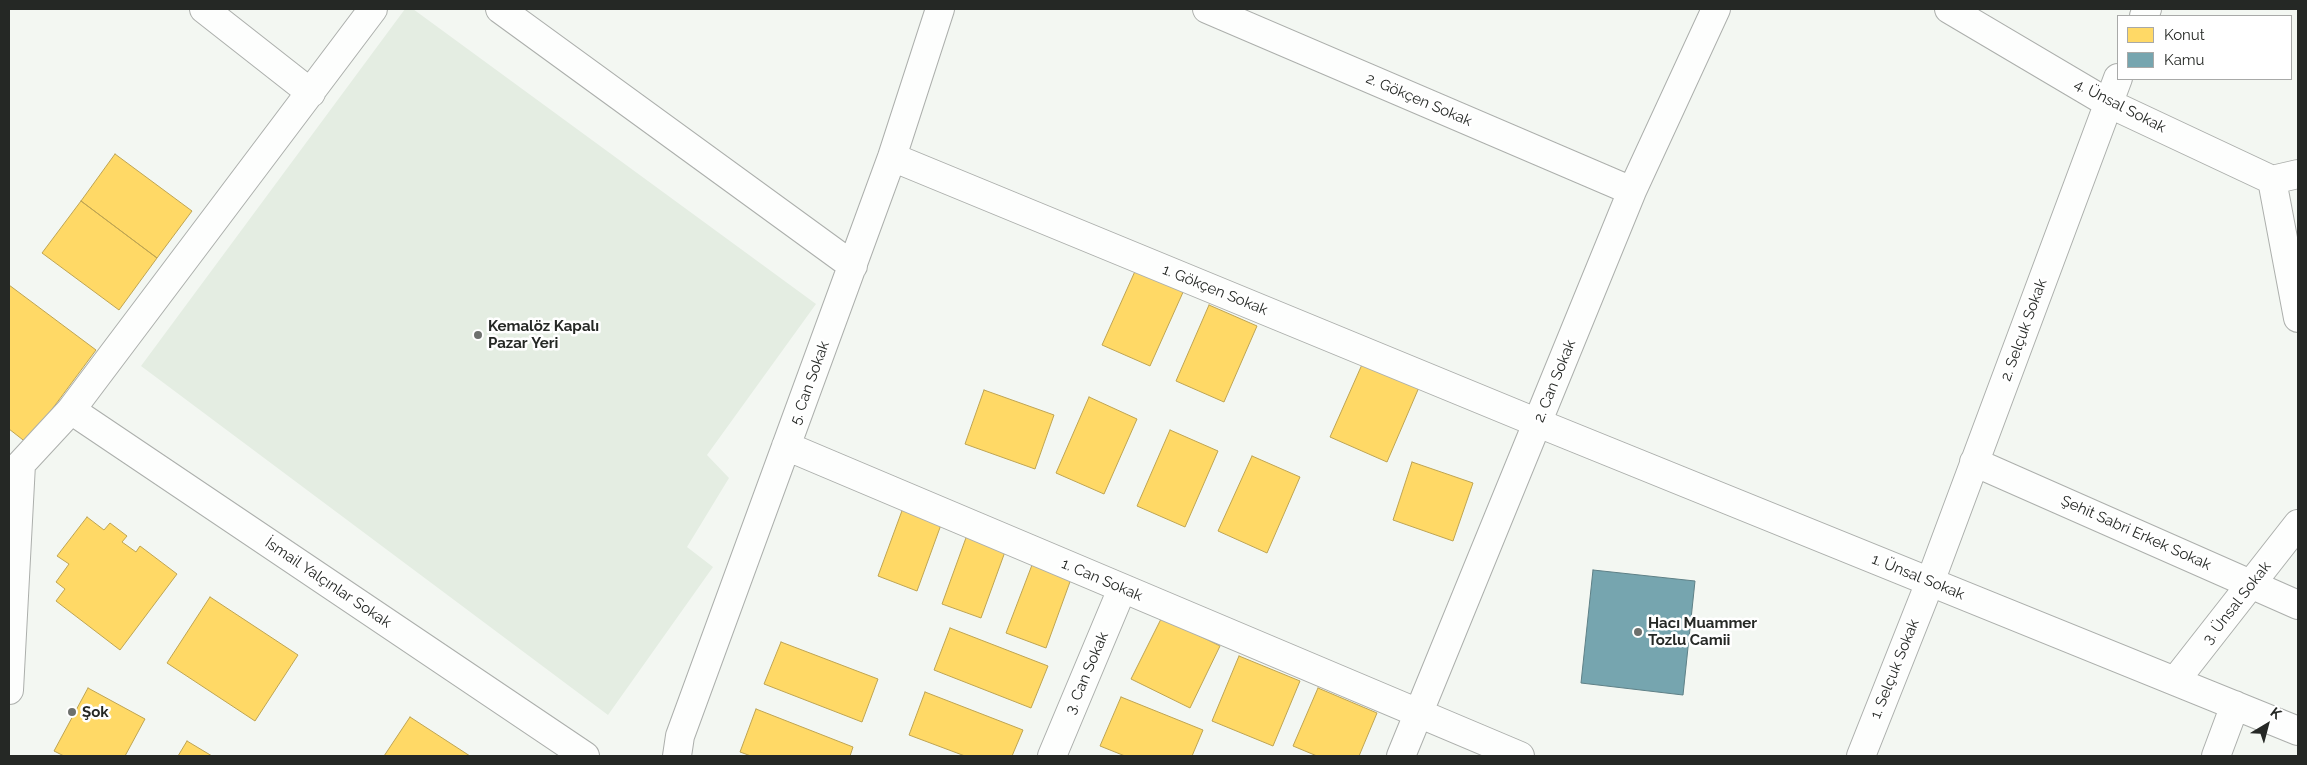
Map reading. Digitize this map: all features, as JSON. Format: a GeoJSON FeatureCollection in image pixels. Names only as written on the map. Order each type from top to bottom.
{"type":"FeatureCollection","features":[{"type":"Feature","properties":{"kind":"street"},"geometry":{"type":"LineString","coordinates":[[204,9],[311,93]]}},
{"type":"Feature","properties":{"kind":"street"},"geometry":{"type":"LineString","coordinates":[[9,690],[15,464],[71,410],[374,9]]}},
{"type":"Feature","properties":{"kind":"street"},"geometry":{"type":"LineString","coordinates":[[500,9],[853,266]]}},
{"type":"Feature","properties":{"kind":"street","name":"5. Can Sokak"},"geometry":{"type":"LineString","coordinates":[[677,756],[680,736],[892,157],[940,9]]}},
{"type":"Feature","properties":{"kind":"street","name":"2. Gökçen Sokak"},"geometry":{"type":"LineString","coordinates":[[1207,9],[1632,191]]}},
{"type":"Feature","properties":{"kind":"street","name":"2. Can Sokak"},"geometry":{"type":"LineString","coordinates":[[1401,756],[1632,191],[1716,9]]}},
{"type":"Feature","properties":{"kind":"street","name":"4. Ünsal Sokak"},"geometry":{"type":"LineString","coordinates":[[1949,9],[2108,103],[2272,180]]}},
{"type":"Feature","properties":{"kind":"street","name":"2. Selçuk Sokak"},"geometry":{"type":"LineString","coordinates":[[1930,582],[2117,80]]}},
{"type":"Feature","properties":{"kind":"street","name":"1. Gökçen Sokak"},"geometry":{"type":"LineString","coordinates":[[892,157],[1538,423]]}},
{"type":"Feature","properties":{"kind":"street"},"geometry":{"type":"LineString","coordinates":[[2298,174],[2272,180],[2298,318]]}},
{"type":"Feature","properties":{"kind":"street","name":"İsmail Yalçınlar Sokak"},"geometry":{"type":"LineString","coordinates":[[71,410],[585,756]]}},
{"type":"Feature","properties":{"kind":"street","name":"1. Ünsal Sokak"},"geometry":{"type":"LineString","coordinates":[[1538,423],[2298,730]]}},
{"type":"Feature","properties":{"kind":"street","name":"1. Can Sokak"},"geometry":{"type":"LineString","coordinates":[[786,446],[1417,714]]}},
{"type":"Feature","properties":{"kind":"street","name":"Şehit Sabri Erkek Sokak"},"geometry":{"type":"LineString","coordinates":[[1974,462],[2298,605]]}},
{"type":"Feature","properties":{"kind":"street","name":"3. Ünsal Sokak"},"geometry":{"type":"LineString","coordinates":[[2175,681],[2253,584],[2298,524]]}},
{"type":"Feature","properties":{"kind":"street","name":"1. Selçuk Sokak"},"geometry":{"type":"LineString","coordinates":[[1861,756],[1930,582]]}},
{"type":"Feature","properties":{"kind":"street","name":"3. Can Sokak"},"geometry":{"type":"LineString","coordinates":[[1052,756],[1122,589]]}},
{"type":"Feature","properties":{"kind":"street"},"geometry":{"type":"LineString","coordinates":[[2216,756],[2235,705]]}},
{"type":"Feature","properties":{"kind":"street"},"geometry":{"type":"LineString","coordinates":[[1417,714],[1520,756]]}},
{"type":"Feature","properties":{"kind":"shaded area","name":"Kemalöz Kapalı Pazar Yeri"},"geometry":{"type":"Polygon","coordinates":[[[405,9],[413,9],[816,304],[707,455],[729,478],[687,547],[713,567],[608,715],[141,366],[405,9]]]}},
{"type":"Feature","properties":{"kind":"building: Konut"},"geometry":{"type":"Polygon","coordinates":[[[115,154],[192,211],[157,258],[81,201],[115,154]]]}},
{"type":"Feature","properties":{"kind":"building: Konut"},"geometry":{"type":"Polygon","coordinates":[[[81,201],[157,258],[119,310],[42,253],[81,201]]]}},
{"type":"Feature","properties":{"kind":"building: Konut"},"geometry":{"type":"Polygon","coordinates":[[[1136,269],[1184,290],[1150,366],[1102,345],[1136,269]]]}},
{"type":"Feature","properties":{"kind":"building: Konut"},"geometry":{"type":"Polygon","coordinates":[[[9,285],[96,350],[27,443],[9,429],[9,285]]]}},
{"type":"Feature","properties":{"kind":"building: Konut"},"geometry":{"type":"Polygon","coordinates":[[[1209,305],[1257,326],[1224,402],[1176,381],[1209,305]]]}},
{"type":"Feature","properties":{"kind":"building: Konut"},"geometry":{"type":"Polygon","coordinates":[[[1364,360],[1420,385],[1387,462],[1330,437],[1364,360]]]}},
{"type":"Feature","properties":{"kind":"building: Konut"},"geometry":{"type":"Polygon","coordinates":[[[984,390],[1054,415],[1035,469],[965,444],[984,390]]]}},
{"type":"Feature","properties":{"kind":"building: Konut"},"geometry":{"type":"Polygon","coordinates":[[[1089,397],[1137,419],[1104,494],[1056,473],[1089,397]]]}},
{"type":"Feature","properties":{"kind":"building: Konut"},"geometry":{"type":"Polygon","coordinates":[[[1170,430],[1218,451],[1185,527],[1137,506],[1170,430]]]}},
{"type":"Feature","properties":{"kind":"building: Konut"},"geometry":{"type":"Polygon","coordinates":[[[1252,456],[1300,477],[1267,553],[1218,531],[1252,456]]]}},
{"type":"Feature","properties":{"kind":"building: Konut"},"geometry":{"type":"Polygon","coordinates":[[[1412,462],[1473,483],[1453,541],[1393,520],[1412,462]]]}},
{"type":"Feature","properties":{"kind":"building: Konut"},"geometry":{"type":"Polygon","coordinates":[[[903,508],[942,522],[917,591],[878,576],[903,508]]]}},
{"type":"Feature","properties":{"kind":"building: Konut"},"geometry":{"type":"Polygon","coordinates":[[[87,517],[104,530],[110,523],[127,536],[122,542],[136,552],[140,546],[177,574],[120,650],[56,601],[65,589],[56,582],[69,564],[57,556],[87,517]]]}},
{"type":"Feature","properties":{"kind":"building: Konut"},"geometry":{"type":"Polygon","coordinates":[[[967,535],[1006,549],[981,618],[942,604],[967,535]]]}},
{"type":"Feature","properties":{"kind":"building: Konut"},"geometry":{"type":"Polygon","coordinates":[[[1032,565],[1071,579],[1046,648],[1006,633],[1032,565]]]}},
{"type":"Feature","properties":{"kind":"building: Konut"},"geometry":{"type":"Polygon","coordinates":[[[210,597],[298,655],[255,721],[167,663],[210,597]]]}},
{"type":"Feature","properties":{"kind":"building: Konut"},"geometry":{"type":"Polygon","coordinates":[[[1162,617],[1220,646],[1190,708],[1131,679],[1162,617]]]}},
{"type":"Feature","properties":{"kind":"building: Konut"},"geometry":{"type":"Polygon","coordinates":[[[950,628],[1048,666],[1031,708],[934,670],[950,628]]]}},
{"type":"Feature","properties":{"kind":"building: Konut"},"geometry":{"type":"Polygon","coordinates":[[[781,642],[878,679],[862,722],[764,684],[781,642]]]}},
{"type":"Feature","properties":{"kind":"building: Konut"},"geometry":{"type":"Polygon","coordinates":[[[1239,656],[1300,681],[1273,746],[1212,721],[1239,656]]]}},
{"type":"Feature","properties":{"kind":"building: Konut"},"geometry":{"type":"Polygon","coordinates":[[[88,688],[145,719],[125,756],[64,756],[54,751],[88,688]]]}},
{"type":"Feature","properties":{"kind":"building: Konut"},"geometry":{"type":"Polygon","coordinates":[[[1318,688],[1377,713],[1359,756],[1317,756],[1293,746],[1318,688]]]}},
{"type":"Feature","properties":{"kind":"building: Konut"},"geometry":{"type":"Polygon","coordinates":[[[925,692],[1023,730],[1012,756],[965,756],[909,735],[925,692]]]}},
{"type":"Feature","properties":{"kind":"building: Konut"},"geometry":{"type":"Polygon","coordinates":[[[1121,697],[1203,730],[1192,756],[1125,756],[1100,746],[1121,697]]]}},
{"type":"Feature","properties":{"kind":"building: Konut"},"geometry":{"type":"Polygon","coordinates":[[[756,709],[853,747],[850,756],[751,756],[740,752],[756,709]]]}},
{"type":"Feature","properties":{"kind":"building: Konut"},"geometry":{"type":"Polygon","coordinates":[[[410,717],[470,756],[384,756],[410,717]]]}},
{"type":"Feature","properties":{"kind":"building: Konut"},"geometry":{"type":"Polygon","coordinates":[[[187,741],[212,756],[178,756],[187,741]]]}},
{"type":"Feature","properties":{"kind":"building: Kamu","name":"Hacı Muammer Tozlu Camii"},"geometry":{"type":"Polygon","coordinates":[[[1593,570],[1695,581],[1683,695],[1581,683],[1593,570]]]}},
{"type":"Feature","properties":{"kind":"place","name":"Kemalöz Kapalı Pazar Yeri"},"geometry":{"type":"Point","coordinates":[478,335]}},
{"type":"Feature","properties":{"kind":"place","name":"Hacı Muammer Tozlu Camii"},"geometry":{"type":"Point","coordinates":[1638,632]}},
{"type":"Feature","properties":{"kind":"place","name":"Şok"},"geometry":{"type":"Point","coordinates":[72,712]}}]}
